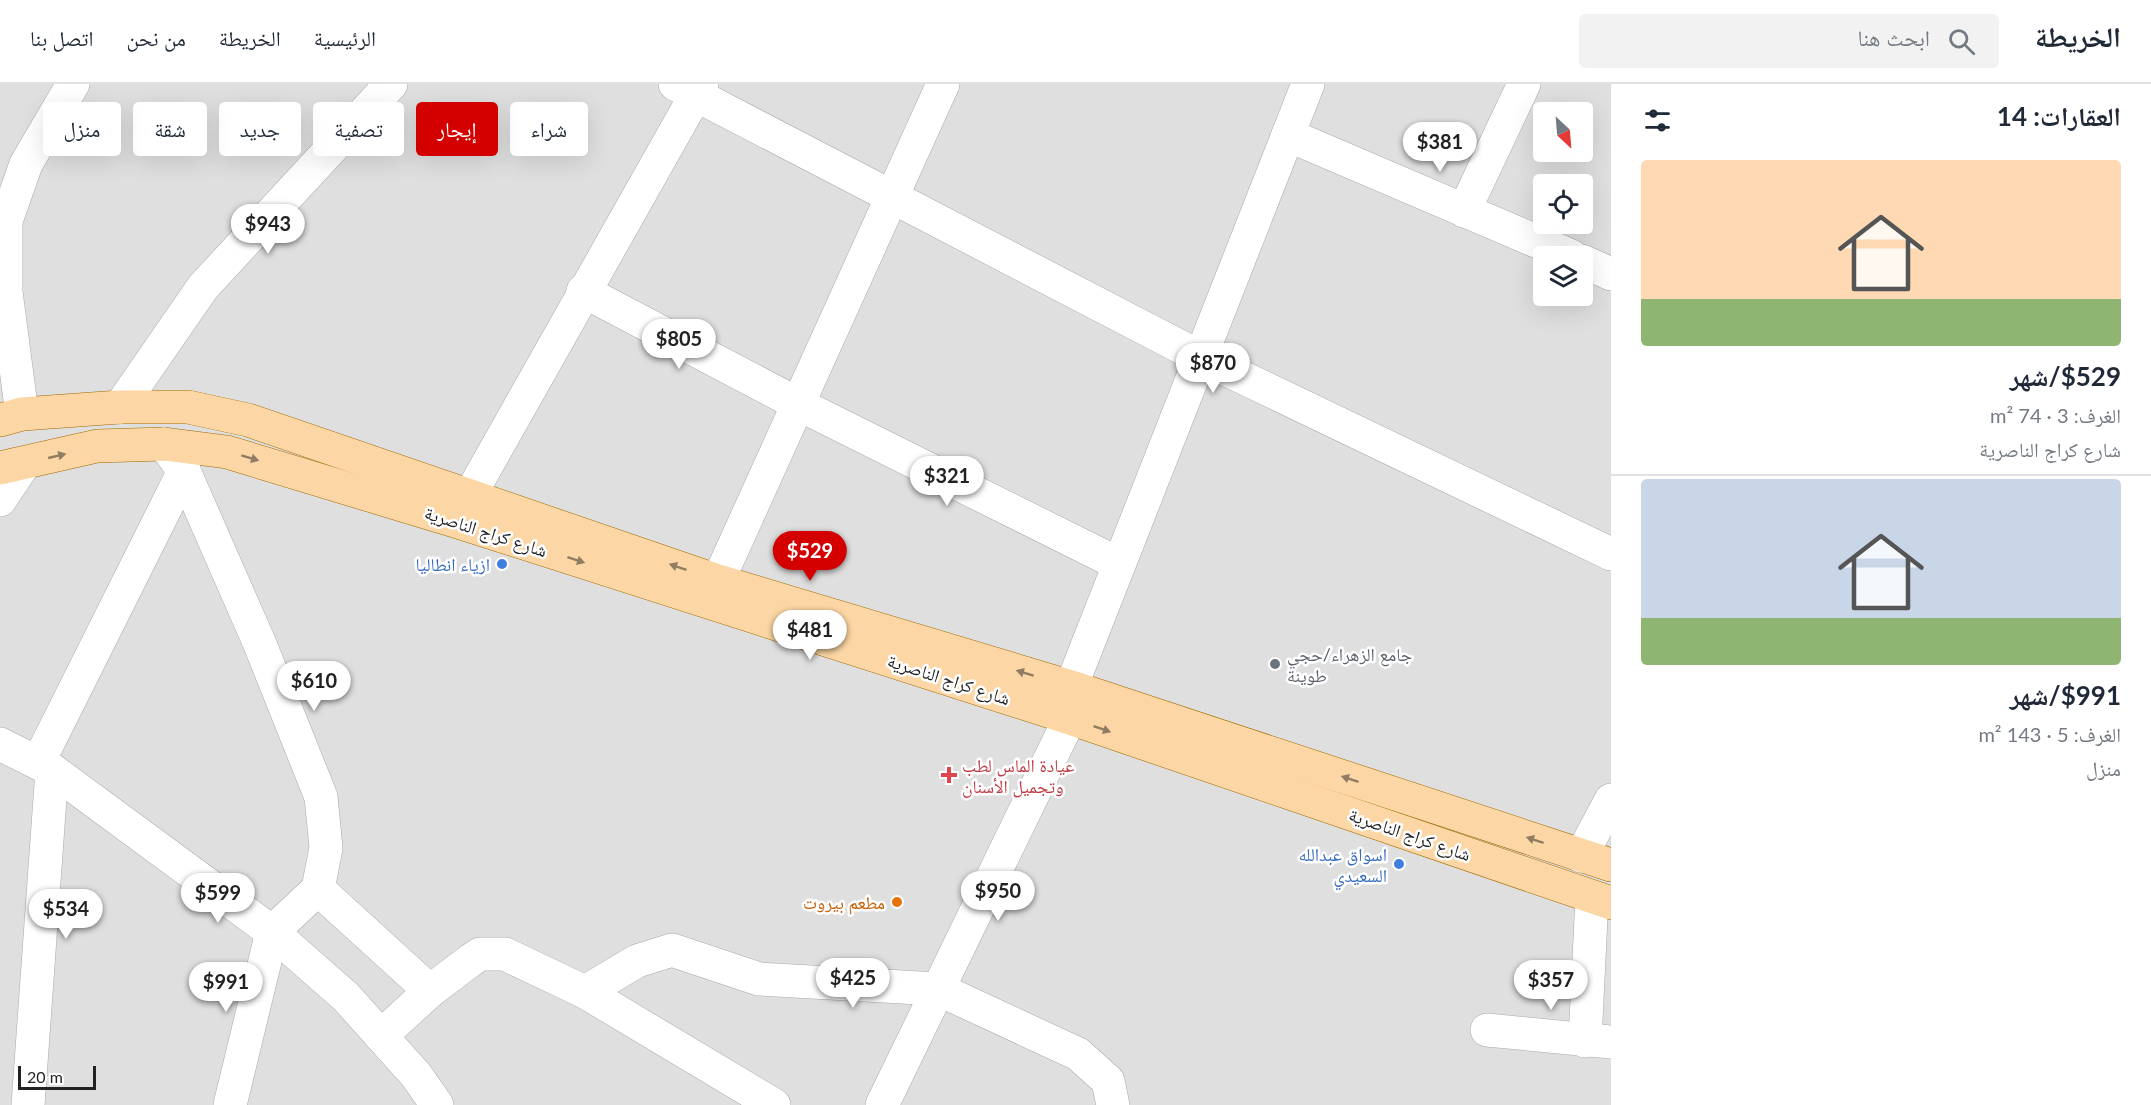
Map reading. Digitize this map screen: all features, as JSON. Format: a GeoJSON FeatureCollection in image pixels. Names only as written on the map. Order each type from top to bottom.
{"type":"FeatureCollection","features":[{"type":"Feature","properties":{"kind":"main road","name":"شارع كراج الناصرية"},"geometry":{"type":"LineString","coordinates":[[11,417],[120,407],[188,407],[248,420],[1070,702],[1602,900]]}},
{"type":"Feature","properties":{"kind":"main road","name":"شارع كراج الناصرية"},"geometry":{"type":"LineString","coordinates":[[12,466],[97,446],[164,444],[238,455],[1596,860]]}},
{"type":"Feature","properties":{"kind":"street"},"geometry":{"type":"LineString","coordinates":[[11,417],[6,292],[6,221],[26,164],[73,84]]}},
{"type":"Feature","properties":{"kind":"street"},"geometry":{"type":"LineString","coordinates":[[120,407],[203,287],[391,84]]}},
{"type":"Feature","properties":{"kind":"street"},"geometry":{"type":"LineString","coordinates":[[718,581],[943,84]]}},
{"type":"Feature","properties":{"kind":"street"},"geometry":{"type":"LineString","coordinates":[[882,1105],[1070,702],[1119,564],[1308,84]]}},
{"type":"Feature","properties":{"kind":"street"},"geometry":{"type":"LineString","coordinates":[[1464,211],[1524,84]]}},
{"type":"Feature","properties":{"kind":"street"},"geometry":{"type":"LineString","coordinates":[[470,495],[584,291],[691,88],[892,197],[1200,357],[1611,554]]}},
{"type":"Feature","properties":{"kind":"street"},"geometry":{"type":"LineString","coordinates":[[1288,135],[1547,246]]}},
{"type":"Feature","properties":{"kind":"street"},"geometry":{"type":"LineString","coordinates":[[1593,266],[1611,274]]}},
{"type":"Feature","properties":{"kind":"street"},"geometry":{"type":"LineString","coordinates":[[584,291],[798,404],[1119,564]]}},
{"type":"Feature","properties":{"kind":"street"},"geometry":{"type":"LineString","coordinates":[[164,444],[184,471],[259,642],[321,797],[326,848],[318,890],[272,932],[230,1105]]}},
{"type":"Feature","properties":{"kind":"street"},"geometry":{"type":"LineString","coordinates":[[0,500],[12,466]]}},
{"type":"Feature","properties":{"kind":"street"},"geometry":{"type":"LineString","coordinates":[[28,1105],[45,767],[184,471]]}},
{"type":"Feature","properties":{"kind":"street"},"geometry":{"type":"LineString","coordinates":[[0,744],[45,767],[272,932],[346,997],[416,1075],[437,1105]]}},
{"type":"Feature","properties":{"kind":"street"},"geometry":{"type":"LineString","coordinates":[[1596,860],[1611,800]]}},
{"type":"Feature","properties":{"kind":"street"},"geometry":{"type":"LineString","coordinates":[[318,890],[430,991]]}},
{"type":"Feature","properties":{"kind":"street"},"geometry":{"type":"LineString","coordinates":[[1487,1030],[1598,1042],[1602,900]]}},
{"type":"Feature","properties":{"kind":"street"},"geometry":{"type":"LineString","coordinates":[[585,992],[637,961],[672,950],[759,979],[938,989],[1078,1054],[1108,1081],[1113,1105]]}},
{"type":"Feature","properties":{"kind":"street"},"geometry":{"type":"LineString","coordinates":[[381,1036],[430,991],[480,954],[493,952],[506,954],[585,992],[774,1105]]}},
{"type":"Feature","properties":{"kind":"shaded area"},"geometry":{"type":"Polygon","coordinates":[[[0,84],[1611,84],[1611,1105],[0,1105],[0,84]]]}},
{"type":"Feature","properties":{"kind":"place","name":"ازياء انطاليا"},"geometry":{"type":"Point","coordinates":[502,564]}},
{"type":"Feature","properties":{"kind":"place","name":"جامع الزهراء/حجي طوينة"},"geometry":{"type":"Point","coordinates":[1275,664]}},
{"type":"Feature","properties":{"kind":"place","name":"عيادة الماس لطب وتجميل الأسنان"},"geometry":{"type":"Point","coordinates":[949,775]}},
{"type":"Feature","properties":{"kind":"place","name":"اسواق عبدالله السعيدي"},"geometry":{"type":"Point","coordinates":[1399,864]}},
{"type":"Feature","properties":{"kind":"place","name":"مطعم بيروت"},"geometry":{"type":"Point","coordinates":[897,902]}}]}
